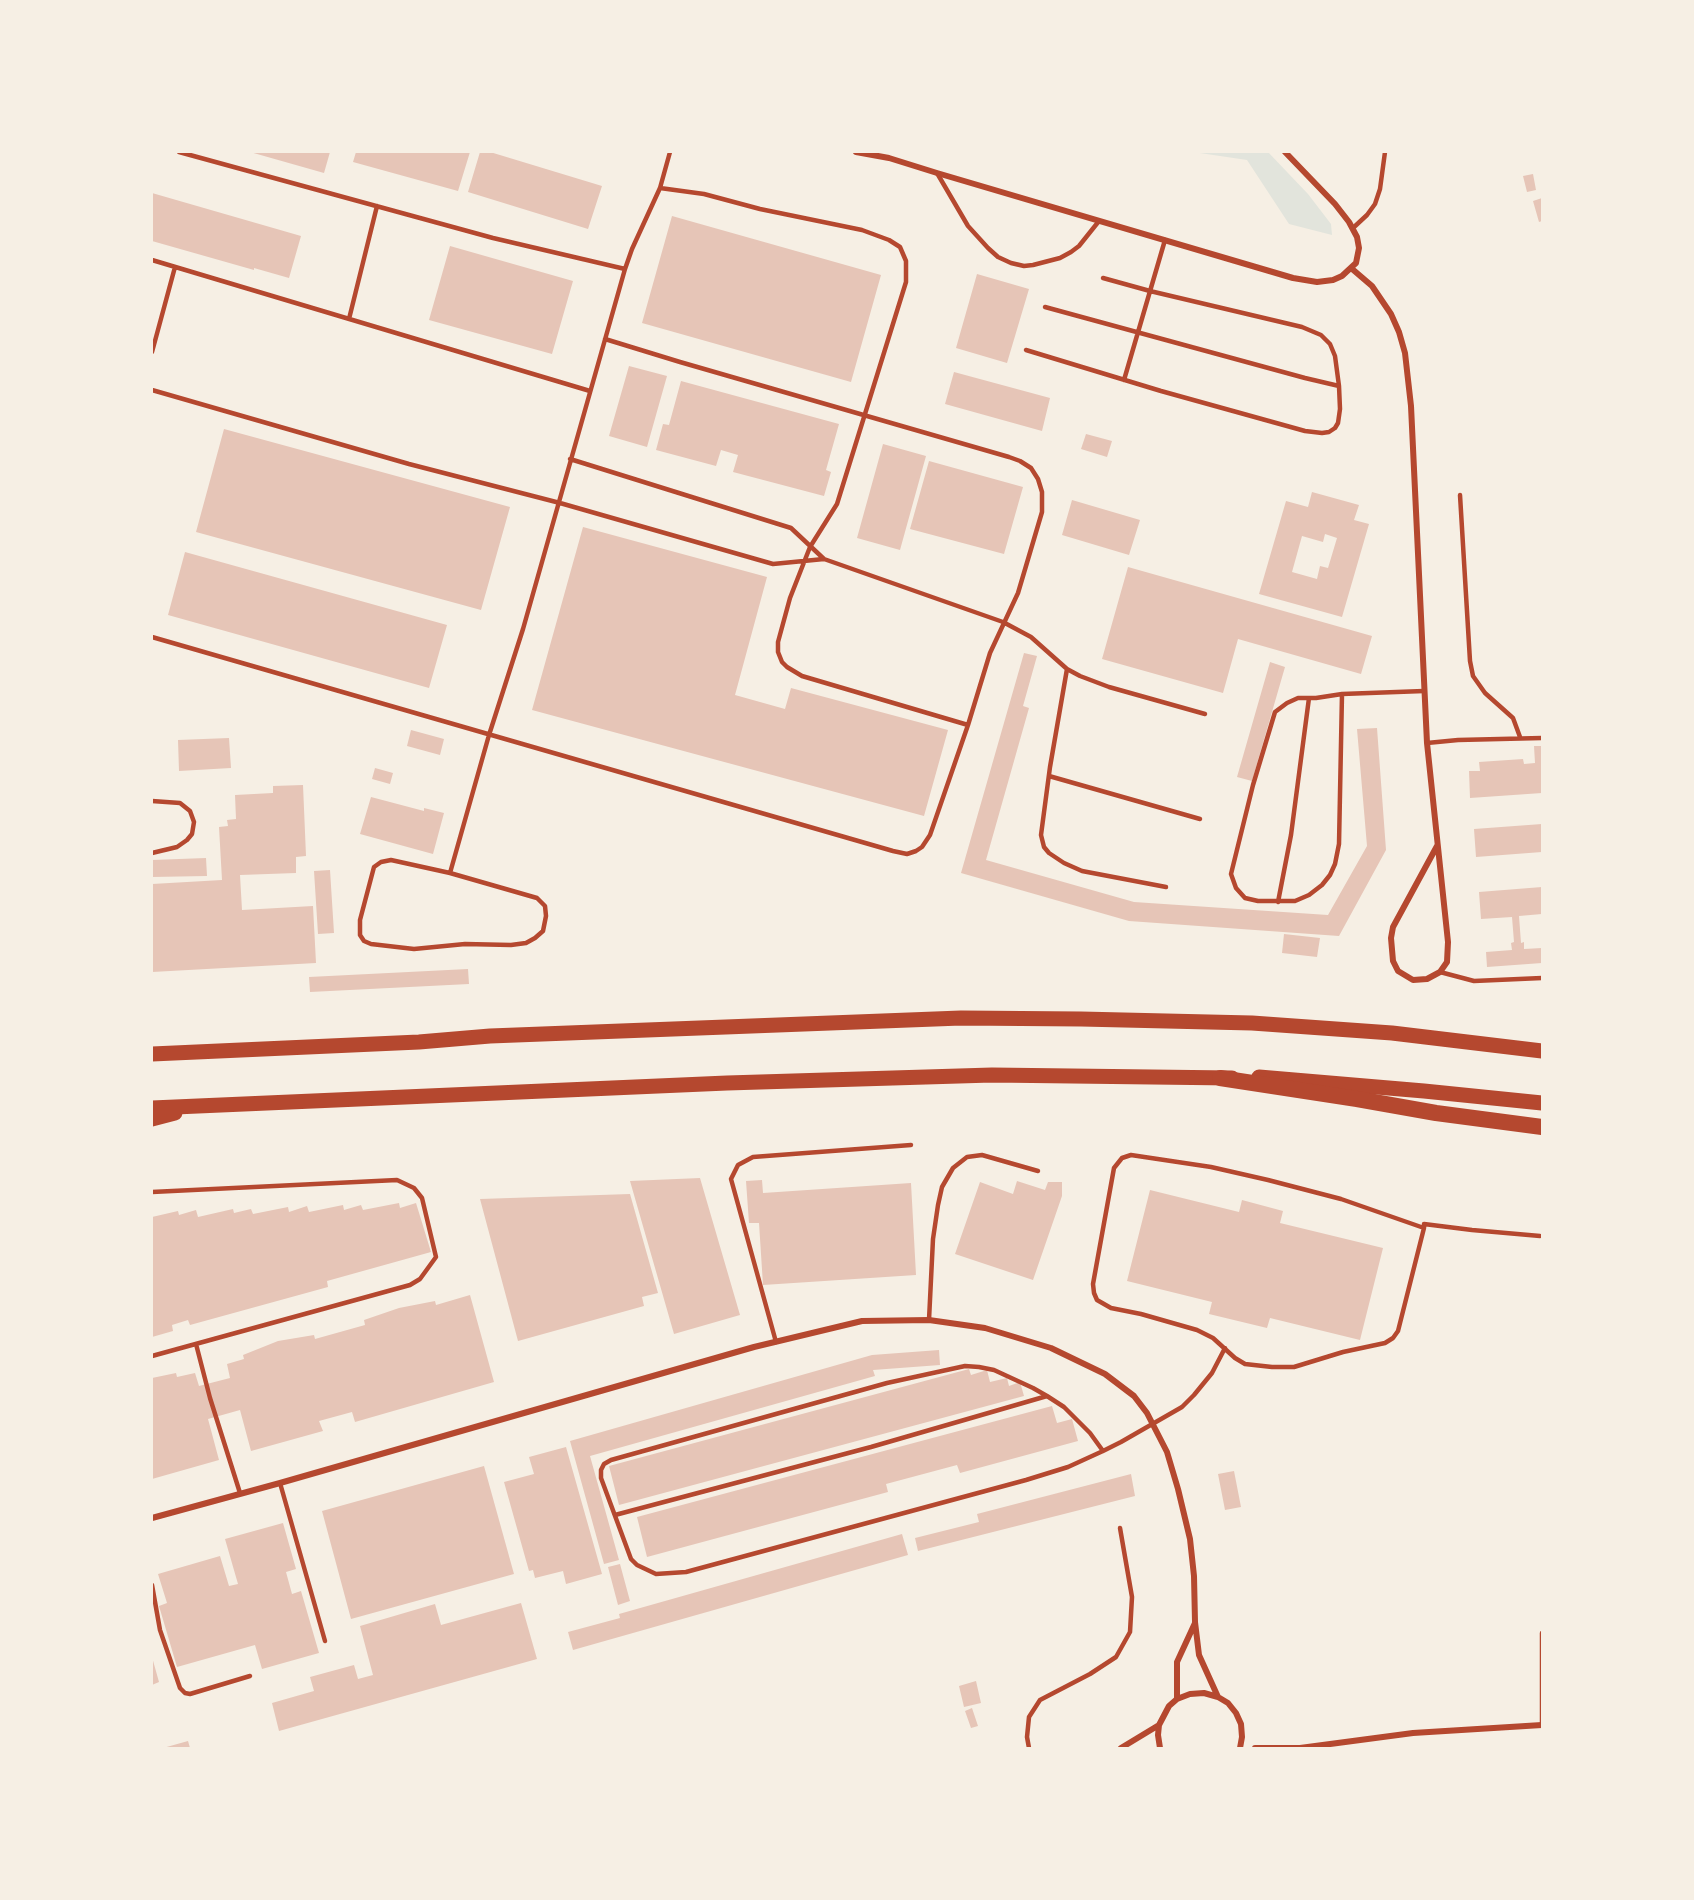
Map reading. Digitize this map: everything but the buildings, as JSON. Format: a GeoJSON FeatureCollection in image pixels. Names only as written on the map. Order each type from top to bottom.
{"type":"FeatureCollection","features":[{"type":"Feature","properties":{"kind":"highway"},"geometry":{"type":"LineString","coordinates":[[152,1054],[419,1042],[490,1036],[960,1018],[1081,1018],[1252,1023],[1392,1033],[1542,1051]]}},
{"type":"Feature","properties":{"kind":"highway"},"geometry":{"type":"LineString","coordinates":[[152,1108],[739,1083],[992,1075],[1275,1078],[1542,1104]]}},
{"type":"Feature","properties":{"kind":"highway"},"geometry":{"type":"LineString","coordinates":[[1220,1078],[1436,1113],[1542,1127]]}},
{"type":"Feature","properties":{"kind":"highway"},"geometry":{"type":"LineString","coordinates":[[152,1119],[210,1105]]}},
{"type":"Feature","properties":{"kind":"street"},"geometry":{"type":"LineString","coordinates":[[856,152],[889,158],[1293,278],[1317,282],[1333,280],[1351,268],[1358,256],[1358,237],[1335,204],[1285,152]]}},
{"type":"Feature","properties":{"kind":"street"},"geometry":{"type":"LineString","coordinates":[[1351,268],[1372,286],[1391,314],[1399,332],[1405,353],[1411,406],[1427,743],[1448,942],[1447,962],[1440,972],[1420,981],[1413,980],[1398,971],[1393,961],[1391,948],[1394,927],[1437,846]]}},
{"type":"Feature","properties":{"kind":"street"},"geometry":{"type":"LineString","coordinates":[[152,1518],[776,1342],[862,1322],[929,1320],[985,1328],[1052,1348],[1106,1374],[1134,1396],[1147,1413],[1167,1452],[1190,1539],[1199,1655],[1218,1696]]}},
{"type":"Feature","properties":{"kind":"street"},"geometry":{"type":"LineString","coordinates":[[1177,1699],[1177,1662],[1195,1622]]}},
{"type":"Feature","properties":{"kind":"street"},"geometry":{"type":"LineString","coordinates":[[1160,1749],[1159,1725],[1169,1706],[1177,1699],[1190,1694],[1204,1693],[1218,1696],[1236,1713],[1242,1731],[1240,1749]]}},
{"type":"Feature","properties":{"kind":"street"},"geometry":{"type":"LineString","coordinates":[[1121,1749],[1159,1725]]}},
{"type":"Feature","properties":{"kind":"street"},"geometry":{"type":"LineString","coordinates":[[1255,1749],[1300,1748],[1413,1733],[1542,1725]]}},
{"type":"Feature","properties":{"kind":"lane"},"geometry":{"type":"LineString","coordinates":[[179,152],[493,238],[625,269]]}},
{"type":"Feature","properties":{"kind":"lane"},"geometry":{"type":"LineString","coordinates":[[450,873],[489,735],[560,502],[570,459],[625,269],[660,188],[670,152]]}},
{"type":"Feature","properties":{"kind":"lane"},"geometry":{"type":"LineString","coordinates":[[1353,228],[1375,204],[1380,189],[1385,152]]}},
{"type":"Feature","properties":{"kind":"lane"},"geometry":{"type":"LineString","coordinates":[[937,173],[968,226],[998,257],[1011,263],[1024,266],[1060,258],[1079,246],[1099,221]]}},
{"type":"Feature","properties":{"kind":"lane"},"geometry":{"type":"LineString","coordinates":[[660,188],[704,194],[760,209],[862,230],[889,240],[900,247],[906,261],[906,282],[837,504],[810,546],[790,598],[778,642],[778,652],[782,662],[802,676],[968,725]]}},
{"type":"Feature","properties":{"kind":"lane"},"geometry":{"type":"LineString","coordinates":[[349,319],[377,206]]}},
{"type":"Feature","properties":{"kind":"lane"},"geometry":{"type":"LineString","coordinates":[[1124,380],[1165,240]]}},
{"type":"Feature","properties":{"kind":"lane"},"geometry":{"type":"LineString","coordinates":[[152,260],[590,391]]}},
{"type":"Feature","properties":{"kind":"lane"},"geometry":{"type":"LineString","coordinates":[[152,352],[175,267]]}},
{"type":"Feature","properties":{"kind":"lane"},"geometry":{"type":"LineString","coordinates":[[1026,350],[1305,431],[1329,432],[1338,423],[1341,409],[1335,356],[1330,344],[1320,335],[1302,327],[1103,278]]}},
{"type":"Feature","properties":{"kind":"lane"},"geometry":{"type":"LineString","coordinates":[[1045,307],[1339,386]]}},
{"type":"Feature","properties":{"kind":"lane"},"geometry":{"type":"LineString","coordinates":[[152,637],[893,851],[907,854],[916,851],[930,835],[990,653],[1018,593],[1042,512],[1042,492],[1038,479],[1031,468],[1009,457],[605,339]]}},
{"type":"Feature","properties":{"kind":"lane"},"geometry":{"type":"LineString","coordinates":[[152,390],[409,464],[560,502],[773,564],[824,559],[1003,622],[1031,637],[1067,669],[1080,676],[1109,687],[1205,714]]}},
{"type":"Feature","properties":{"kind":"lane"},"geometry":{"type":"LineString","coordinates":[[570,459],[791,528],[824,559]]}},
{"type":"Feature","properties":{"kind":"lane"},"geometry":{"type":"LineString","coordinates":[[1460,495],[1470,661],[1473,676],[1485,693],[1513,718],[1521,737]]}},
{"type":"Feature","properties":{"kind":"lane"},"geometry":{"type":"LineString","coordinates":[[1067,669],[1041,835],[1044,847],[1064,863],[1082,871],[1166,887]]}},
{"type":"Feature","properties":{"kind":"lane"},"geometry":{"type":"LineString","coordinates":[[1342,694],[1339,844],[1335,864],[1322,885],[1309,895],[1295,901],[1258,902],[1245,898],[1236,888],[1231,874],[1252,785],[1275,712],[1298,698],[1342,694],[1424,691]]}},
{"type":"Feature","properties":{"kind":"lane"},"geometry":{"type":"LineString","coordinates":[[1278,902],[1290,835],[1308,698]]}},
{"type":"Feature","properties":{"kind":"lane"},"geometry":{"type":"LineString","coordinates":[[1427,743],[1521,737],[1542,738]]}},
{"type":"Feature","properties":{"kind":"lane"},"geometry":{"type":"LineString","coordinates":[[1049,776],[1200,819]]}},
{"type":"Feature","properties":{"kind":"lane"},"geometry":{"type":"LineString","coordinates":[[152,801],[180,803],[190,811],[194,822],[192,834],[187,840],[177,847],[152,853]]}},
{"type":"Feature","properties":{"kind":"lane"},"geometry":{"type":"LineString","coordinates":[[391,860],[450,873],[537,898],[545,906],[543,931],[526,943],[511,945],[465,944],[414,949],[371,944],[364,941],[360,935],[360,920],[374,867],[381,862],[391,860]]}},
{"type":"Feature","properties":{"kind":"lane"},"geometry":{"type":"LineString","coordinates":[[1440,972],[1474,981],[1542,978]]}},
{"type":"Feature","properties":{"kind":"lane"},"geometry":{"type":"LineString","coordinates":[[776,1342],[731,1179],[738,1165],[753,1157],[911,1145]]}},
{"type":"Feature","properties":{"kind":"lane"},"geometry":{"type":"LineString","coordinates":[[929,1320],[933,1239],[938,1205],[942,1187],[952,1168],[968,1157],[982,1155],[1038,1171]]}},
{"type":"Feature","properties":{"kind":"lane"},"geometry":{"type":"LineString","coordinates":[[1424,1228],[1341,1199],[1211,1167],[1131,1155],[1122,1158],[1114,1168],[1093,1284],[1094,1293],[1097,1300],[1111,1308],[1197,1330],[1213,1338],[1245,1364],[1294,1366],[1385,1343],[1393,1338],[1398,1331],[1424,1228],[1424,1224],[1540,1236]]}},
{"type":"Feature","properties":{"kind":"lane"},"geometry":{"type":"LineString","coordinates":[[152,1192],[397,1180],[414,1188],[422,1198],[436,1257],[420,1279],[410,1285],[152,1356]]}},
{"type":"Feature","properties":{"kind":"lane"},"geometry":{"type":"LineString","coordinates":[[196,1344],[210,1398],[240,1493]]}},
{"type":"Feature","properties":{"kind":"lane"},"geometry":{"type":"LineString","coordinates":[[1103,1452],[1090,1433],[1064,1407],[1047,1396],[1010,1377],[980,1367],[965,1366],[887,1383],[611,1460],[604,1464],[601,1478],[631,1559],[648,1572],[664,1574],[686,1572],[1068,1467],[1103,1452],[1182,1407],[1212,1373],[1225,1348]]}},
{"type":"Feature","properties":{"kind":"lane"},"geometry":{"type":"LineString","coordinates":[[615,1515],[871,1447],[1047,1396]]}},
{"type":"Feature","properties":{"kind":"lane"},"geometry":{"type":"LineString","coordinates":[[280,1483],[325,1641]]}},
{"type":"Feature","properties":{"kind":"lane"},"geometry":{"type":"LineString","coordinates":[[1029,1749],[1027,1737],[1029,1717],[1040,1700],[1090,1674],[1116,1657],[1130,1632],[1132,1597],[1120,1528]]}},
{"type":"Feature","properties":{"kind":"lane"},"geometry":{"type":"LineString","coordinates":[[152,1585],[160,1630],[180,1688],[185,1693],[190,1694],[250,1676]]}},
{"type":"Feature","properties":{"kind":"lane"},"geometry":{"type":"LineString","coordinates":[[1542,1633],[1542,1725]]}},
{"type":"Feature","properties":{"kind":"shaded area"},"geometry":{"type":"Polygon","coordinates":[[[1193,152],[1268,152],[1308,194],[1331,224],[1332,235],[1289,224],[1247,160],[1193,152]]]}}]}
